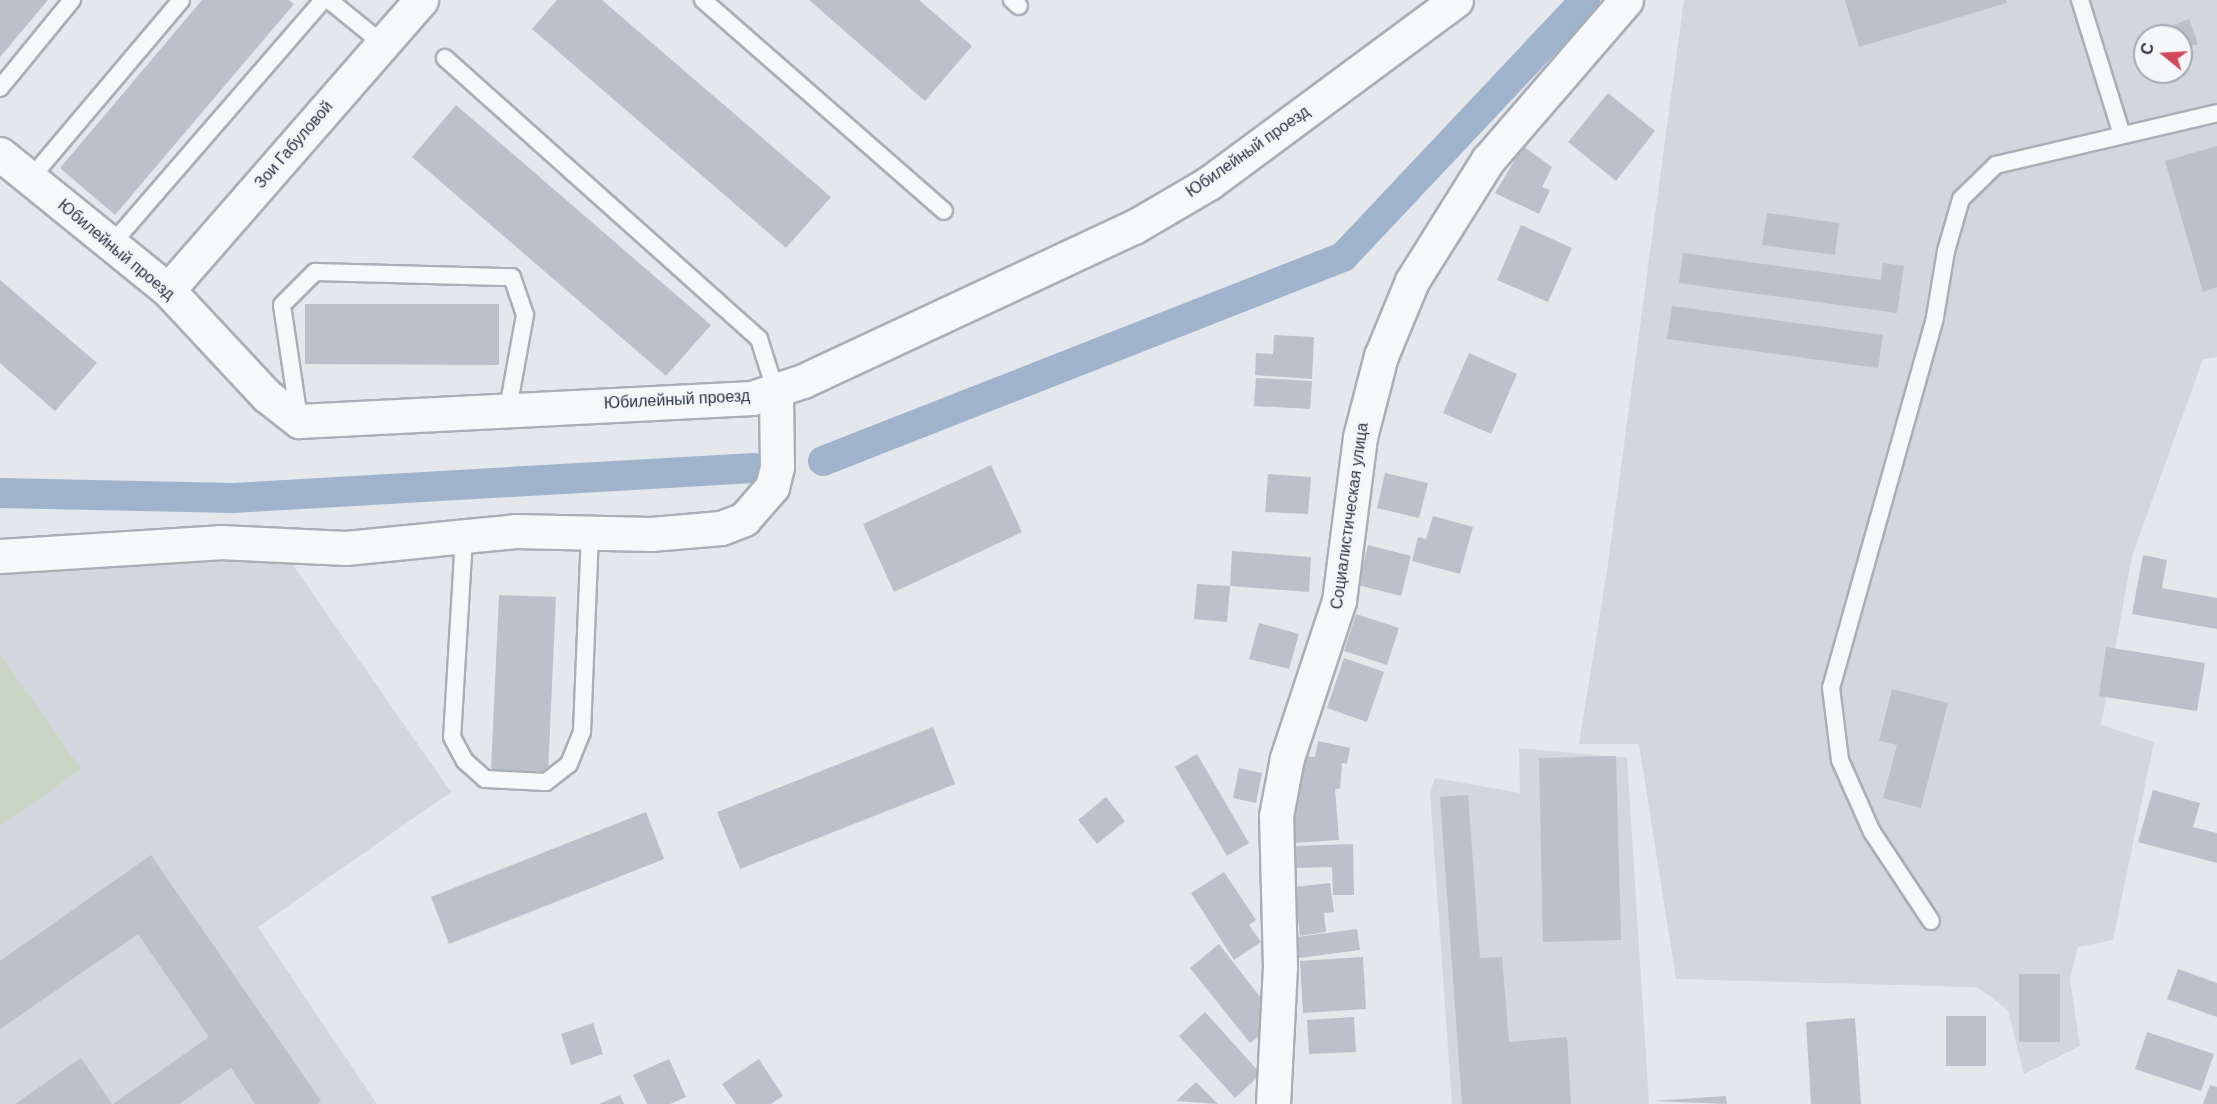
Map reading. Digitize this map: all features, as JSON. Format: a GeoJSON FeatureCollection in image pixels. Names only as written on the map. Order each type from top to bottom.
{"type":"FeatureCollection","features":[{"type":"Feature","properties":{"kind":"street","name":"Зои Габуловой"},"geometry":{"type":"LineString","coordinates":[[168,290],[421,0]]}},
{"type":"Feature","properties":{"kind":"street","name":"Юбилейный проезд"},"geometry":{"type":"LineString","coordinates":[[0,154],[168,290],[267,396],[299,421],[508,408],[752,398],[776,392],[1134,227],[1209,183],[1456,0]]}},
{"type":"Feature","properties":{"kind":"street","name":"Социалистическая улица"},"geometry":{"type":"LineString","coordinates":[[1273,1104],[1280,967],[1276,816],[1287,758],[1339,601],[1360,437],[1378,367],[1412,281],[1446,221],[1488,160],[1626,0]]}},
{"type":"Feature","properties":{"kind":"street"},"geometry":{"type":"LineString","coordinates":[[0,556],[220,542],[346,548],[515,531],[695,532],[744,519],[772,487],[777,467],[776,392]]}},
{"type":"Feature","properties":{"kind":"lane"},"geometry":{"type":"LineString","coordinates":[[0,88],[72,0]]}},
{"type":"Feature","properties":{"kind":"lane"},"geometry":{"type":"LineString","coordinates":[[30,179],[181,0]]}},
{"type":"Feature","properties":{"kind":"lane"},"geometry":{"type":"LineString","coordinates":[[111,245],[323,0]]}},
{"type":"Feature","properties":{"kind":"lane"},"geometry":{"type":"LineString","coordinates":[[329,0],[382,44]]}},
{"type":"Feature","properties":{"kind":"lane"},"geometry":{"type":"LineString","coordinates":[[703,0],[944,211]]}},
{"type":"Feature","properties":{"kind":"lane"},"geometry":{"type":"LineString","coordinates":[[2080,0],[2122,135]]}},
{"type":"Feature","properties":{"kind":"lane"},"geometry":{"type":"LineString","coordinates":[[445,58],[759,339],[776,392]]}},
{"type":"Feature","properties":{"kind":"lane"},"geometry":{"type":"LineString","coordinates":[[1931,921],[1872,832],[1840,760],[1831,688],[1935,317],[1946,251],[1961,199],[1996,165],[2217,113]]}},
{"type":"Feature","properties":{"kind":"lane"},"geometry":{"type":"LineString","coordinates":[[299,421],[282,305],[315,272],[512,277],[525,315],[508,408]]}},
{"type":"Feature","properties":{"kind":"lane"},"geometry":{"type":"LineString","coordinates":[[464,537],[452,737],[465,761],[485,779],[518,783],[546,782],[569,764],[582,732],[590,533]]}},
{"type":"Feature","properties":{"kind":"shaded area"},"geometry":{"type":"Polygon","coordinates":[[[1684,0],[2217,0],[2217,357],[2203,359],[2132,556],[2101,725],[2154,742],[2113,940],[2078,947],[2070,979],[2080,1046],[2024,1074],[2008,1010],[1977,987],[1676,979],[1639,744],[1579,744],[1608,564],[1684,0]]]}},
{"type":"Feature","properties":{"kind":"shaded area"},"geometry":{"type":"Polygon","coordinates":[[[288,558],[451,792],[258,927],[377,1104],[0,1104],[0,573],[288,558]]]}},
{"type":"Feature","properties":{"kind":"shaded area"},"geometry":{"type":"Polygon","coordinates":[[[1519,748],[1627,758],[1649,1104],[1452,1104],[1430,793],[1435,778],[1520,793],[1519,748]]]}},
{"type":"Feature","properties":{"kind":"green space"},"geometry":{"type":"Polygon","coordinates":[[[0,654],[81,769],[0,826],[0,654]]]}},
{"type":"Feature","properties":{"kind":"building"},"geometry":{"type":"Polygon","coordinates":[[[0,0],[48,0],[0,57],[0,0]]]}},
{"type":"Feature","properties":{"kind":"building"},"geometry":{"type":"Polygon","coordinates":[[[202,0],[289,0],[294,4],[115,215],[60,168],[202,0]]]}},
{"type":"Feature","properties":{"kind":"building"},"geometry":{"type":"Polygon","coordinates":[[[557,0],[602,0],[831,197],[786,248],[532,29],[557,0]]]}},
{"type":"Feature","properties":{"kind":"building"},"geometry":{"type":"Polygon","coordinates":[[[809,0],[919,0],[972,46],[925,101],[809,0]]]}},
{"type":"Feature","properties":{"kind":"building"},"geometry":{"type":"Polygon","coordinates":[[[1845,0],[2006,0],[2007,3],[1859,47],[1845,0]]]}},
{"type":"Feature","properties":{"kind":"building"},"geometry":{"type":"Polygon","coordinates":[[[2189,19],[2191,24],[2176,24],[2189,19]]]}},
{"type":"Feature","properties":{"kind":"building"},"geometry":{"type":"Polygon","coordinates":[[[2193,30],[2198,44],[2193,45],[2193,30]]]}},
{"type":"Feature","properties":{"kind":"building"},"geometry":{"type":"Polygon","coordinates":[[[1608,93],[1655,131],[1616,181],[1568,142],[1608,93]]]}},
{"type":"Feature","properties":{"kind":"building"},"geometry":{"type":"Polygon","coordinates":[[[456,105],[711,325],[666,376],[412,157],[456,105]]]}},
{"type":"Feature","properties":{"kind":"building"},"geometry":{"type":"Polygon","coordinates":[[[1523,146],[1552,167],[1542,187],[1550,190],[1539,214],[1495,193],[1523,146]]]}},
{"type":"Feature","properties":{"kind":"building"},"geometry":{"type":"Polygon","coordinates":[[[2217,146],[2217,287],[2203,292],[2165,161],[2217,146]]]}},
{"type":"Feature","properties":{"kind":"building"},"geometry":{"type":"Polygon","coordinates":[[[1767,213],[1839,223],[1835,255],[1762,245],[1767,213]]]}},
{"type":"Feature","properties":{"kind":"building"},"geometry":{"type":"Polygon","coordinates":[[[1521,225],[1572,248],[1548,302],[1497,280],[1521,225]]]}},
{"type":"Feature","properties":{"kind":"building"},"geometry":{"type":"Polygon","coordinates":[[[1683,253],[1881,280],[1883,263],[1904,266],[1897,313],[1679,283],[1683,253]]]}},
{"type":"Feature","properties":{"kind":"building"},"geometry":{"type":"Polygon","coordinates":[[[0,280],[97,363],[55,411],[0,363],[0,280]]]}},
{"type":"Feature","properties":{"kind":"building"},"geometry":{"type":"Polygon","coordinates":[[[305,304],[499,304],[499,365],[305,364],[305,304]]]}},
{"type":"Feature","properties":{"kind":"building"},"geometry":{"type":"Polygon","coordinates":[[[1672,306],[1883,335],[1878,368],[1667,339],[1672,306]]]}},
{"type":"Feature","properties":{"kind":"building"},"geometry":{"type":"Polygon","coordinates":[[[1274,335],[1314,337],[1312,379],[1255,375],[1256,353],[1273,354],[1274,335]]]}},
{"type":"Feature","properties":{"kind":"building"},"geometry":{"type":"Polygon","coordinates":[[[1469,353],[1517,374],[1491,434],[1443,413],[1469,353]]]}},
{"type":"Feature","properties":{"kind":"building"},"geometry":{"type":"Polygon","coordinates":[[[1256,378],[1312,381],[1310,409],[1254,406],[1256,378]]]}},
{"type":"Feature","properties":{"kind":"building"},"geometry":{"type":"Polygon","coordinates":[[[991,465],[1022,532],[894,592],[863,524],[991,465]]]}},
{"type":"Feature","properties":{"kind":"building"},"geometry":{"type":"Polygon","coordinates":[[[1385,473],[1428,483],[1419,518],[1377,508],[1385,473]]]}},
{"type":"Feature","properties":{"kind":"building"},"geometry":{"type":"Polygon","coordinates":[[[1268,474],[1311,477],[1308,514],[1265,512],[1268,474]]]}},
{"type":"Feature","properties":{"kind":"building"},"geometry":{"type":"Polygon","coordinates":[[[1433,516],[1473,527],[1460,574],[1412,561],[1418,537],[1426,539],[1433,516]]]}},
{"type":"Feature","properties":{"kind":"building"},"geometry":{"type":"Polygon","coordinates":[[[1368,545],[1411,556],[1401,596],[1358,585],[1368,545]]]}},
{"type":"Feature","properties":{"kind":"building"},"geometry":{"type":"Polygon","coordinates":[[[1232,551],[1311,557],[1309,592],[1230,586],[1232,551]]]}},
{"type":"Feature","properties":{"kind":"building"},"geometry":{"type":"Polygon","coordinates":[[[2143,555],[2167,560],[2162,588],[2217,598],[2217,629],[2132,614],[2143,555]]]}},
{"type":"Feature","properties":{"kind":"building"},"geometry":{"type":"Polygon","coordinates":[[[1197,584],[1230,586],[1227,622],[1194,619],[1197,584]]]}},
{"type":"Feature","properties":{"kind":"building"},"geometry":{"type":"Polygon","coordinates":[[[499,595],[556,597],[548,772],[491,770],[499,595]]]}},
{"type":"Feature","properties":{"kind":"building"},"geometry":{"type":"Polygon","coordinates":[[[1356,614],[1399,628],[1387,665],[1344,651],[1356,614]]]}},
{"type":"Feature","properties":{"kind":"building"},"geometry":{"type":"Polygon","coordinates":[[[1259,623],[1299,634],[1289,669],[1249,659],[1259,623]]]}},
{"type":"Feature","properties":{"kind":"building"},"geometry":{"type":"Polygon","coordinates":[[[2106,647],[2205,663],[2197,711],[2099,696],[2106,647]]]}},
{"type":"Feature","properties":{"kind":"building"},"geometry":{"type":"Polygon","coordinates":[[[1344,658],[1384,672],[1367,722],[1327,708],[1344,658]]]}},
{"type":"Feature","properties":{"kind":"building"},"geometry":{"type":"Polygon","coordinates":[[[1892,689],[1948,703],[1921,808],[1883,798],[1897,745],[1879,741],[1892,689]]]}},
{"type":"Feature","properties":{"kind":"building"},"geometry":{"type":"Polygon","coordinates":[[[933,727],[955,784],[740,869],[717,812],[933,727]]]}},
{"type":"Feature","properties":{"kind":"building"},"geometry":{"type":"Polygon","coordinates":[[[1318,741],[1350,748],[1347,764],[1342,763],[1340,789],[1335,789],[1339,840],[1295,843],[1292,792],[1304,756],[1315,757],[1318,741]]]}},
{"type":"Feature","properties":{"kind":"building"},"geometry":{"type":"Polygon","coordinates":[[[1197,754],[1249,843],[1227,856],[1175,767],[1197,754]]]}},
{"type":"Feature","properties":{"kind":"building"},"geometry":{"type":"Polygon","coordinates":[[[1616,756],[1621,940],[1543,942],[1539,758],[1616,756]]]}},
{"type":"Feature","properties":{"kind":"building"},"geometry":{"type":"Polygon","coordinates":[[[1239,768],[1262,773],[1256,803],[1233,798],[1239,768]]]}},
{"type":"Feature","properties":{"kind":"building"},"geometry":{"type":"Polygon","coordinates":[[[2153,790],[2200,803],[2193,827],[2217,833],[2217,863],[2138,842],[2153,790]]]}},
{"type":"Feature","properties":{"kind":"building"},"geometry":{"type":"Polygon","coordinates":[[[1468,795],[1480,958],[1502,957],[1509,1042],[1567,1037],[1571,1104],[1462,1104],[1440,797],[1468,795]]]}},
{"type":"Feature","properties":{"kind":"building"},"geometry":{"type":"Polygon","coordinates":[[[1106,797],[1125,821],[1097,844],[1078,820],[1106,797]]]}},
{"type":"Feature","properties":{"kind":"building"},"geometry":{"type":"Polygon","coordinates":[[[646,812],[664,859],[449,944],[431,897],[646,812]]]}},
{"type":"Feature","properties":{"kind":"building"},"geometry":{"type":"Polygon","coordinates":[[[1353,844],[1354,895],[1333,895],[1332,867],[1295,868],[1294,846],[1353,844]]]}},
{"type":"Feature","properties":{"kind":"building"},"geometry":{"type":"Polygon","coordinates":[[[151,855],[321,1101],[317,1104],[255,1104],[231,1068],[179,1104],[113,1104],[209,1037],[138,934],[0,1029],[0,961],[151,855]]]}},
{"type":"Feature","properties":{"kind":"building"},"geometry":{"type":"Polygon","coordinates":[[[1224,872],[1256,920],[1249,925],[1261,942],[1234,960],[1191,893],[1224,872]]]}},
{"type":"Feature","properties":{"kind":"building"},"geometry":{"type":"Polygon","coordinates":[[[1330,883],[1334,912],[1324,913],[1326,932],[1300,936],[1294,887],[1330,883]]]}},
{"type":"Feature","properties":{"kind":"building"},"geometry":{"type":"Polygon","coordinates":[[[1357,929],[1360,950],[1299,958],[1297,937],[1357,929]]]}},
{"type":"Feature","properties":{"kind":"building"},"geometry":{"type":"Polygon","coordinates":[[[1219,944],[1264,1002],[1262,1034],[1250,1043],[1190,968],[1219,944]]]}},
{"type":"Feature","properties":{"kind":"building"},"geometry":{"type":"Polygon","coordinates":[[[1363,957],[1366,1009],[1303,1013],[1300,961],[1363,957]]]}},
{"type":"Feature","properties":{"kind":"building"},"geometry":{"type":"Polygon","coordinates":[[[2178,969],[2217,983],[2217,1017],[2167,999],[2178,969]]]}},
{"type":"Feature","properties":{"kind":"building"},"geometry":{"type":"Polygon","coordinates":[[[2019,974],[2060,974],[2060,1042],[2019,1042],[2019,974]]]}},
{"type":"Feature","properties":{"kind":"building"},"geometry":{"type":"Polygon","coordinates":[[[1205,1012],[1261,1074],[1235,1098],[1179,1036],[1205,1012]]]}},
{"type":"Feature","properties":{"kind":"building"},"geometry":{"type":"Polygon","coordinates":[[[1946,1016],[1986,1016],[1986,1066],[1946,1066],[1946,1016]]]}},
{"type":"Feature","properties":{"kind":"building"},"geometry":{"type":"Polygon","coordinates":[[[1354,1017],[1356,1052],[1309,1054],[1307,1020],[1354,1017]]]}},
{"type":"Feature","properties":{"kind":"building"},"geometry":{"type":"Polygon","coordinates":[[[1855,1018],[1861,1104],[1811,1104],[1806,1022],[1855,1018]]]}},
{"type":"Feature","properties":{"kind":"building"},"geometry":{"type":"Polygon","coordinates":[[[593,1023],[603,1054],[571,1065],[561,1034],[593,1023]]]}},
{"type":"Feature","properties":{"kind":"building"},"geometry":{"type":"Polygon","coordinates":[[[2147,1032],[2214,1054],[2201,1091],[2135,1069],[2147,1032]]]}},
{"type":"Feature","properties":{"kind":"building"},"geometry":{"type":"Polygon","coordinates":[[[81,1058],[112,1104],[15,1104],[81,1058]]]}},
{"type":"Feature","properties":{"kind":"building"},"geometry":{"type":"Polygon","coordinates":[[[669,1059],[686,1097],[670,1104],[647,1104],[633,1075],[669,1059]]]}},
{"type":"Feature","properties":{"kind":"building"},"geometry":{"type":"Polygon","coordinates":[[[759,1059],[783,1096],[771,1104],[736,1104],[722,1084],[759,1059]]]}},
{"type":"Feature","properties":{"kind":"building"},"geometry":{"type":"Polygon","coordinates":[[[1196,1082],[1218,1104],[1176,1101],[1196,1082]]]}},
{"type":"Feature","properties":{"kind":"building"},"geometry":{"type":"Polygon","coordinates":[[[2210,1085],[2217,1087],[2217,1104],[2203,1104],[2210,1085]]]}},
{"type":"Feature","properties":{"kind":"building"},"geometry":{"type":"Polygon","coordinates":[[[620,1095],[624,1104],[599,1104],[620,1095]]]}},
{"type":"Feature","properties":{"kind":"building"},"geometry":{"type":"Polygon","coordinates":[[[1726,1096],[1727,1104],[1653,1101],[1726,1096]]]}},
{"type":"Feature","properties":{"kind":"waterway"},"geometry":{"type":"LineString","coordinates":[[823,461],[1343,257],[1585,0]]}},
{"type":"Feature","properties":{"kind":"waterway"},"geometry":{"type":"LineString","coordinates":[[0,493],[233,498],[754,468]]}}]}
